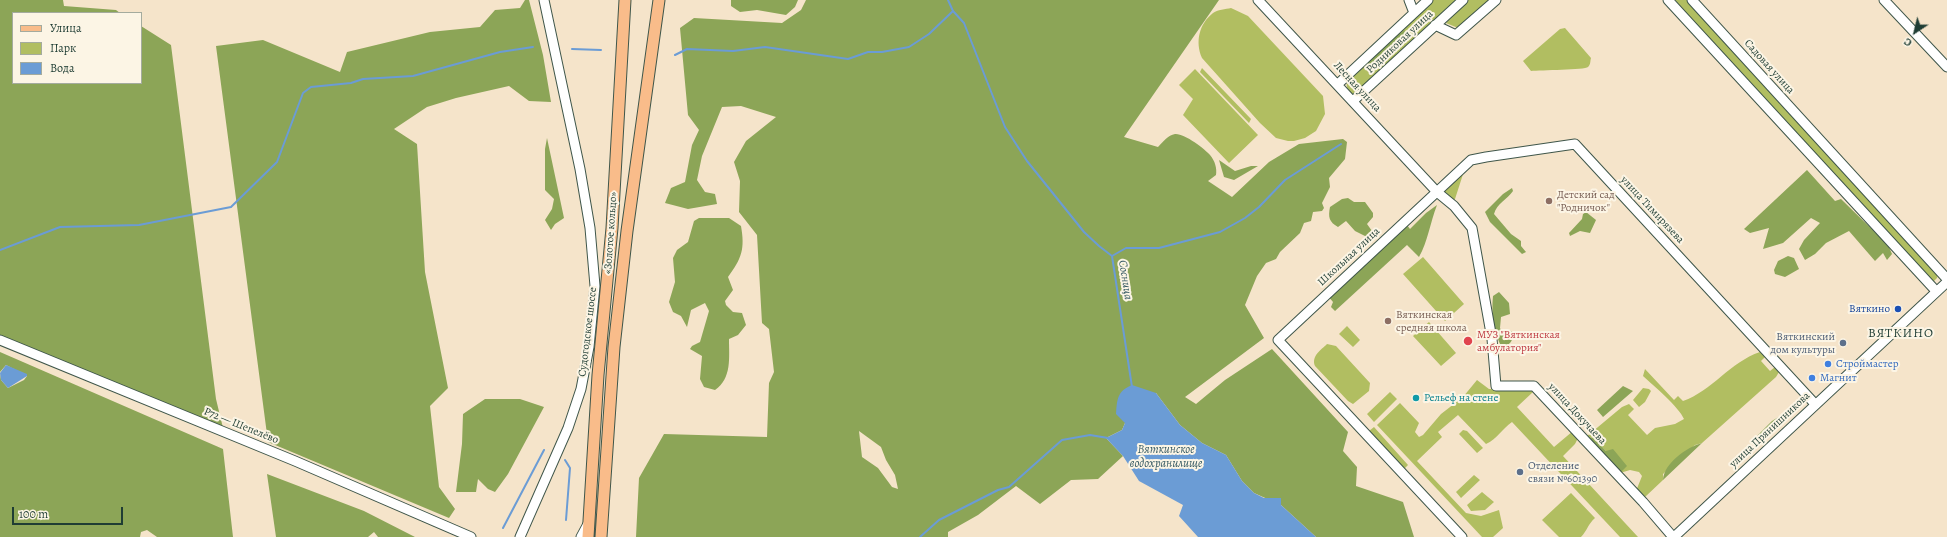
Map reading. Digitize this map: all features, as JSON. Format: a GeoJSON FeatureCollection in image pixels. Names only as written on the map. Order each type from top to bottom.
{"type":"FeatureCollection","features":[{"type":"Feature","properties":{"kind":"main road","name":"«Золотое кольцо»"},"geometry":{"type":"LineString","coordinates":[[588,537],[598,375],[612,228],[625,0]]}},
{"type":"Feature","properties":{"kind":"main road","name":"«Золотое кольцо»"},"geometry":{"type":"LineString","coordinates":[[601,537],[614,347],[626,239],[659,0]]}},
{"type":"Feature","properties":{"kind":"street","name":"Судогодское шоссе"},"geometry":{"type":"LineString","coordinates":[[520,537],[568,428],[581,389],[589,347],[595,286],[590,228],[580,169],[544,0]]}},
{"type":"Feature","properties":{"kind":"street","name":"Лесная улица"},"geometry":{"type":"LineString","coordinates":[[1258,0],[1338,84],[1437,192]]}},
{"type":"Feature","properties":{"kind":"street"},"geometry":{"type":"LineString","coordinates":[[1410,0],[1414,13]]}},
{"type":"Feature","properties":{"kind":"street","name":"Родниковая улица"},"geometry":{"type":"LineString","coordinates":[[1338,84],[1428,0]]}},
{"type":"Feature","properties":{"kind":"street","name":"Родниковая улица"},"geometry":{"type":"LineString","coordinates":[[1353,101],[1463,0]]}},
{"type":"Feature","properties":{"kind":"street"},"geometry":{"type":"LineString","coordinates":[[1435,25],[1456,35],[1496,0]]}},
{"type":"Feature","properties":{"kind":"street"},"geometry":{"type":"LineString","coordinates":[[1668,0],[1936,292]]}},
{"type":"Feature","properties":{"kind":"street","name":"Садовая улица"},"geometry":{"type":"LineString","coordinates":[[1692,0],[1947,280]]}},
{"type":"Feature","properties":{"kind":"street"},"geometry":{"type":"LineString","coordinates":[[1884,0],[1947,67]]}},
{"type":"Feature","properties":{"kind":"street","name":"улица Тимирязева"},"geometry":{"type":"LineString","coordinates":[[1437,192],[1471,160],[1575,144],[1815,404]]}},
{"type":"Feature","properties":{"kind":"street","name":"Школьная улица"},"geometry":{"type":"LineString","coordinates":[[1437,192],[1278,340],[1462,537]]}},
{"type":"Feature","properties":{"kind":"street","name":"улица Докучаева"},"geometry":{"type":"LineString","coordinates":[[1437,192],[1454,206],[1472,228],[1492,339],[1496,386],[1534,386],[1643,502],[1673,537]]}},
{"type":"Feature","properties":{"kind":"street","name":"улица Прянишникова"},"geometry":{"type":"LineString","coordinates":[[1673,537],[1936,292],[1947,280]]}},
{"type":"Feature","properties":{"kind":"street","name":"Р72 — Шепелёво"},"geometry":{"type":"LineString","coordinates":[[0,340],[295,461],[472,537]]}},
{"type":"Feature","properties":{"kind":"street"},"geometry":{"type":"LineString","coordinates":[[581,537],[589,523]]}},
{"type":"Feature","properties":{"kind":"green space"},"geometry":{"type":"Polygon","coordinates":[[[0,0],[63,0],[64,6],[116,10],[119,12],[12,12],[12,84],[142,84],[142,27],[171,45],[216,399],[223,428],[0,336],[0,0]]]}},
{"type":"Feature","properties":{"kind":"green space"},"geometry":{"type":"Polygon","coordinates":[[[525,0],[529,0],[543,55],[551,102],[529,101],[509,86],[456,98],[427,107],[394,129],[417,144],[425,272],[448,388],[430,406],[439,487],[455,509],[449,518],[268,442],[216,46],[263,40],[340,72],[347,52],[430,32],[480,27],[495,10],[520,8],[525,0]]]}},
{"type":"Feature","properties":{"kind":"green space"},"geometry":{"type":"Polygon","coordinates":[[[731,0],[798,0],[795,7],[786,15],[757,10],[740,12],[731,6],[731,0]]]}},
{"type":"Feature","properties":{"kind":"green space"},"geometry":{"type":"Polygon","coordinates":[[[806,0],[1219,0],[1124,137],[1158,147],[1172,135],[1179,134],[1184,136],[1199,145],[1212,157],[1216,167],[1216,175],[1208,181],[1232,197],[1269,162],[1299,144],[1343,139],[1347,142],[1345,159],[1329,178],[1330,187],[1322,203],[1324,208],[1322,211],[1313,212],[1311,221],[1304,223],[1300,233],[1280,252],[1276,259],[1266,263],[1257,276],[1245,305],[1264,338],[1185,397],[1196,404],[1225,380],[1272,349],[1348,432],[1343,451],[1357,467],[1356,486],[1403,502],[1414,537],[1316,537],[1281,505],[1254,493],[1242,481],[1226,455],[1202,443],[1180,425],[1156,393],[1125,423],[1122,430],[1106,438],[1123,456],[1098,479],[1071,480],[1040,504],[1016,486],[978,515],[948,532],[948,537],[636,537],[639,478],[664,434],[767,437],[769,383],[774,372],[769,329],[762,323],[757,235],[739,212],[740,181],[734,162],[746,141],[776,117],[741,106],[722,107],[702,156],[697,180],[705,192],[715,194],[717,204],[688,209],[665,203],[671,188],[685,182],[692,145],[699,130],[688,115],[680,28],[694,18],[782,23],[801,10],[806,0]],[[859,431],[862,457],[878,468],[892,487],[898,489],[895,475],[886,460],[881,447],[859,431]]]}},
{"type":"Feature","properties":{"kind":"green space"},"geometry":{"type":"Polygon","coordinates":[[[1431,0],[1459,0],[1358,94],[1352,94],[1348,90],[1347,86],[1349,76],[1431,0]]]}},
{"type":"Feature","properties":{"kind":"green space"},"geometry":{"type":"Polygon","coordinates":[[[1466,0],[1490,0],[1458,28],[1446,23],[1466,0]]]}},
{"type":"Feature","properties":{"kind":"green space"},"geometry":{"type":"Polygon","coordinates":[[[1675,0],[1687,0],[1938,274],[1937,278],[1933,282],[1680,11],[1681,7],[1675,0]]]}},
{"type":"Feature","properties":{"kind":"green space"},"geometry":{"type":"Polygon","coordinates":[[[1231,8],[1248,16],[1323,96],[1325,114],[1316,131],[1305,138],[1288,141],[1276,138],[1260,123],[1202,58],[1199,40],[1204,22],[1213,13],[1231,8]]]}},
{"type":"Feature","properties":{"kind":"green space"},"geometry":{"type":"Polygon","coordinates":[[[1565,28],[1591,58],[1589,66],[1579,69],[1531,71],[1523,61],[1560,29],[1565,28]]]}},
{"type":"Feature","properties":{"kind":"green space"},"geometry":{"type":"Polygon","coordinates":[[[1405,30],[1404,42],[1369,73],[1364,65],[1390,41],[1405,30]]]}},
{"type":"Feature","properties":{"kind":"green space"},"geometry":{"type":"Polygon","coordinates":[[[1202,68],[1251,119],[1249,123],[1200,72],[1202,68]]]}},
{"type":"Feature","properties":{"kind":"green space"},"geometry":{"type":"Polygon","coordinates":[[[1195,69],[1258,135],[1229,163],[1183,115],[1193,99],[1179,85],[1195,69]]]}},
{"type":"Feature","properties":{"kind":"green space"},"geometry":{"type":"Polygon","coordinates":[[[547,138],[564,218],[555,224],[551,230],[545,220],[552,209],[554,199],[545,190],[545,149],[547,138]]]}},
{"type":"Feature","properties":{"kind":"green space"},"geometry":{"type":"Polygon","coordinates":[[[1219,160],[1235,171],[1251,166],[1258,166],[1234,180],[1224,177],[1219,160]]]}},
{"type":"Feature","properties":{"kind":"green space"},"geometry":{"type":"Polygon","coordinates":[[[1465,168],[1455,199],[1453,200],[1442,192],[1465,168]]]}},
{"type":"Feature","properties":{"kind":"green space"},"geometry":{"type":"Polygon","coordinates":[[[1807,170],[1835,201],[1841,199],[1888,245],[1892,254],[1887,260],[1883,253],[1875,261],[1849,231],[1826,243],[1815,254],[1805,260],[1799,249],[1804,240],[1820,223],[1811,218],[1783,243],[1763,249],[1769,228],[1750,233],[1744,229],[1807,170]]]}},
{"type":"Feature","properties":{"kind":"green space"},"geometry":{"type":"Polygon","coordinates":[[[1512,188],[1513,191],[1511,194],[1497,207],[1494,214],[1511,234],[1521,241],[1521,246],[1526,252],[1522,254],[1490,222],[1485,212],[1503,194],[1512,188]]]}},
{"type":"Feature","properties":{"kind":"green space"},"geometry":{"type":"Polygon","coordinates":[[[1348,198],[1354,202],[1365,202],[1373,213],[1373,217],[1367,224],[1372,231],[1367,237],[1355,231],[1346,221],[1338,227],[1330,219],[1330,207],[1342,199],[1348,198]]]}},
{"type":"Feature","properties":{"kind":"green space"},"geometry":{"type":"Polygon","coordinates":[[[1437,205],[1425,245],[1419,257],[1407,245],[1335,311],[1331,307],[1333,302],[1328,296],[1407,225],[1410,229],[1426,213],[1437,205]]]}},
{"type":"Feature","properties":{"kind":"green space"},"geometry":{"type":"Polygon","coordinates":[[[1586,212],[1596,220],[1590,233],[1580,231],[1570,236],[1569,233],[1582,219],[1583,214],[1586,212]]]}},
{"type":"Feature","properties":{"kind":"green space"},"geometry":{"type":"Polygon","coordinates":[[[699,218],[729,218],[741,226],[743,241],[739,259],[728,277],[733,290],[725,301],[726,305],[733,312],[742,313],[746,325],[738,335],[729,339],[727,374],[715,390],[704,387],[700,379],[702,356],[690,349],[692,346],[700,342],[709,311],[705,303],[691,310],[687,327],[681,316],[673,312],[669,302],[675,282],[673,258],[677,250],[688,242],[694,221],[699,218]]]}},
{"type":"Feature","properties":{"kind":"green space"},"geometry":{"type":"Polygon","coordinates":[[[1788,256],[1794,258],[1799,269],[1785,277],[1775,274],[1774,270],[1778,261],[1788,256]]]}},
{"type":"Feature","properties":{"kind":"green space"},"geometry":{"type":"Polygon","coordinates":[[[1423,257],[1464,304],[1445,321],[1403,274],[1423,257]]]}},
{"type":"Feature","properties":{"kind":"green space"},"geometry":{"type":"Polygon","coordinates":[[[1499,292],[1509,303],[1510,314],[1501,317],[1500,328],[1503,334],[1509,330],[1513,332],[1511,342],[1502,348],[1495,329],[1492,309],[1493,296],[1499,292]]]}},
{"type":"Feature","properties":{"kind":"green space"},"geometry":{"type":"Polygon","coordinates":[[[1429,322],[1456,353],[1441,366],[1413,336],[1429,322]]]}},
{"type":"Feature","properties":{"kind":"green space"},"geometry":{"type":"Polygon","coordinates":[[[1347,326],[1360,340],[1353,347],[1339,334],[1347,326]]]}},
{"type":"Feature","properties":{"kind":"green space"},"geometry":{"type":"Polygon","coordinates":[[[1327,344],[1336,346],[1370,383],[1369,391],[1353,404],[1348,401],[1315,366],[1315,356],[1327,344]]]}},
{"type":"Feature","properties":{"kind":"green space"},"geometry":{"type":"Polygon","coordinates":[[[0,352],[223,449],[233,537],[157,537],[147,530],[141,532],[140,537],[0,537],[0,373],[1,380],[8,388],[24,380],[27,376],[6,365],[0,372],[0,352]]]}},
{"type":"Feature","properties":{"kind":"green space"},"geometry":{"type":"Polygon","coordinates":[[[1760,352],[1765,357],[1761,361],[1770,371],[1775,367],[1779,372],[1776,377],[1702,443],[1695,445],[1663,474],[1663,480],[1645,497],[1636,491],[1642,476],[1639,472],[1630,470],[1620,473],[1606,451],[1593,437],[1588,440],[1586,437],[1622,407],[1629,404],[1634,409],[1628,415],[1647,435],[1655,428],[1675,424],[1684,419],[1672,403],[1643,376],[1645,369],[1674,400],[1678,396],[1683,401],[1703,391],[1739,362],[1760,352]]]}},
{"type":"Feature","properties":{"kind":"green space"},"geometry":{"type":"Polygon","coordinates":[[[1477,380],[1489,389],[1534,391],[1517,407],[1554,447],[1573,431],[1578,438],[1575,444],[1563,456],[1638,537],[1620,537],[1512,422],[1486,444],[1458,415],[1438,432],[1442,437],[1417,461],[1466,513],[1481,516],[1499,510],[1503,528],[1493,537],[1482,537],[1377,425],[1400,403],[1419,423],[1415,432],[1419,437],[1423,435],[1441,414],[1463,397],[1477,380]]]}},
{"type":"Feature","properties":{"kind":"green space"},"geometry":{"type":"Polygon","coordinates":[[[1623,386],[1633,391],[1603,417],[1597,410],[1623,386]]]}},
{"type":"Feature","properties":{"kind":"green space"},"geometry":{"type":"Polygon","coordinates":[[[1643,388],[1651,391],[1645,402],[1639,407],[1633,400],[1643,388]]]}},
{"type":"Feature","properties":{"kind":"green space"},"geometry":{"type":"Polygon","coordinates":[[[1390,392],[1397,399],[1374,422],[1367,414],[1390,392]]]}},
{"type":"Feature","properties":{"kind":"green space"},"geometry":{"type":"Polygon","coordinates":[[[485,399],[520,399],[544,407],[508,474],[495,492],[488,489],[478,479],[476,492],[456,492],[462,444],[463,414],[485,399]]]}},
{"type":"Feature","properties":{"kind":"green space"},"geometry":{"type":"Polygon","coordinates":[[[1780,416],[1783,416],[1779,424],[1769,434],[1762,439],[1758,440],[1755,438],[1772,421],[1780,416]]]}},
{"type":"Feature","properties":{"kind":"green space"},"geometry":{"type":"Polygon","coordinates":[[[1374,427],[1408,465],[1405,468],[1402,467],[1369,431],[1374,427]]]}},
{"type":"Feature","properties":{"kind":"green space"},"geometry":{"type":"Polygon","coordinates":[[[1463,430],[1467,431],[1483,448],[1477,453],[1459,434],[1463,430]]]}},
{"type":"Feature","properties":{"kind":"green space"},"geometry":{"type":"Polygon","coordinates":[[[1593,437],[1606,451],[1613,449],[1627,466],[1620,473],[1588,440],[1593,437]]]}},
{"type":"Feature","properties":{"kind":"green space"},"geometry":{"type":"Polygon","coordinates":[[[1702,443],[1663,480],[1667,468],[1677,457],[1690,448],[1702,443]]]}},
{"type":"Feature","properties":{"kind":"green space"},"geometry":{"type":"Polygon","coordinates":[[[267,474],[364,511],[415,537],[378,537],[374,532],[368,537],[276,537],[267,474]]]}},
{"type":"Feature","properties":{"kind":"green space"},"geometry":{"type":"Polygon","coordinates":[[[1474,475],[1480,480],[1461,498],[1456,492],[1474,475]]]}},
{"type":"Feature","properties":{"kind":"green space"},"geometry":{"type":"Polygon","coordinates":[[[1482,492],[1494,502],[1485,510],[1471,511],[1467,505],[1482,492]]]}},
{"type":"Feature","properties":{"kind":"green space"},"geometry":{"type":"Polygon","coordinates":[[[1571,493],[1595,518],[1581,537],[1559,537],[1542,520],[1571,493]]]}},
{"type":"Feature","properties":{"kind":"water"},"geometry":{"type":"Polygon","coordinates":[[[6,365],[27,374],[27,376],[8,388],[1,380],[0,373],[6,365]]]}},
{"type":"Feature","properties":{"kind":"water","name":"Вяткинское водохранилище"},"geometry":{"type":"Polygon","coordinates":[[[1132,385],[1156,393],[1180,425],[1202,443],[1226,455],[1242,481],[1254,493],[1264,498],[1281,498],[1281,505],[1316,537],[1198,537],[1179,516],[1183,505],[1139,481],[1123,456],[1106,438],[1122,430],[1125,423],[1116,414],[1118,400],[1123,390],[1132,385]]]}},
{"type":"Feature","properties":{"kind":"waterway","name":"Сосница"},"geometry":{"type":"LineString","coordinates":[[948,0],[953,11],[964,23],[1005,127],[1027,161],[1084,232],[1112,256],[1132,387]]}},
{"type":"Feature","properties":{"kind":"waterway"},"geometry":{"type":"LineString","coordinates":[[675,55],[687,49],[733,51],[765,47],[848,59],[868,52],[882,52],[909,47],[929,34],[953,11]]}},
{"type":"Feature","properties":{"kind":"waterway"},"geometry":{"type":"LineString","coordinates":[[0,250],[60,227],[139,225],[231,207],[277,162],[303,93],[311,87],[351,83],[363,79],[413,76],[500,52],[533,47]]}},
{"type":"Feature","properties":{"kind":"waterway"},"geometry":{"type":"LineString","coordinates":[[572,49],[601,50]]}},
{"type":"Feature","properties":{"kind":"waterway"},"geometry":{"type":"LineString","coordinates":[[1112,256],[1126,248],[1159,248],[1220,232],[1245,218],[1259,207],[1285,180],[1341,144]]}},
{"type":"Feature","properties":{"kind":"waterway"},"geometry":{"type":"LineString","coordinates":[[920,537],[939,520],[998,490],[1009,487],[1062,440],[1090,435],[1108,438]]}},
{"type":"Feature","properties":{"kind":"waterway"},"geometry":{"type":"LineString","coordinates":[[503,528],[544,450]]}},
{"type":"Feature","properties":{"kind":"waterway"},"geometry":{"type":"LineString","coordinates":[[565,460],[570,468],[566,520]]}},
{"type":"Feature","properties":{"kind":"place","name":"Детский сад \"Родничок\""},"geometry":{"type":"Point","coordinates":[1549,201]}},
{"type":"Feature","properties":{"kind":"place","name":"Вяткино"},"geometry":{"type":"Point","coordinates":[1898,309]}},
{"type":"Feature","properties":{"kind":"place","name":"Вяткинская средняя школа"},"geometry":{"type":"Point","coordinates":[1388,321]}},
{"type":"Feature","properties":{"kind":"place","name":"МУЗ \"Вяткинская амбулатория\""},"geometry":{"type":"Point","coordinates":[1468,341]}},
{"type":"Feature","properties":{"kind":"place","name":"Вяткинский дом культуры"},"geometry":{"type":"Point","coordinates":[1843,343]}},
{"type":"Feature","properties":{"kind":"place","name":"Строймастер"},"geometry":{"type":"Point","coordinates":[1828,364]}},
{"type":"Feature","properties":{"kind":"place","name":"Магнит"},"geometry":{"type":"Point","coordinates":[1812,378]}},
{"type":"Feature","properties":{"kind":"place","name":"Рельеф на стене"},"geometry":{"type":"Point","coordinates":[1416,398]}},
{"type":"Feature","properties":{"kind":"place","name":"Отделение связи №601390"},"geometry":{"type":"Point","coordinates":[1520,472]}},
{"type":"Feature","properties":{"kind":"district","name":"ВЯТКИНО"},"geometry":{"type":"Point","coordinates":[1901,334]}}]}
